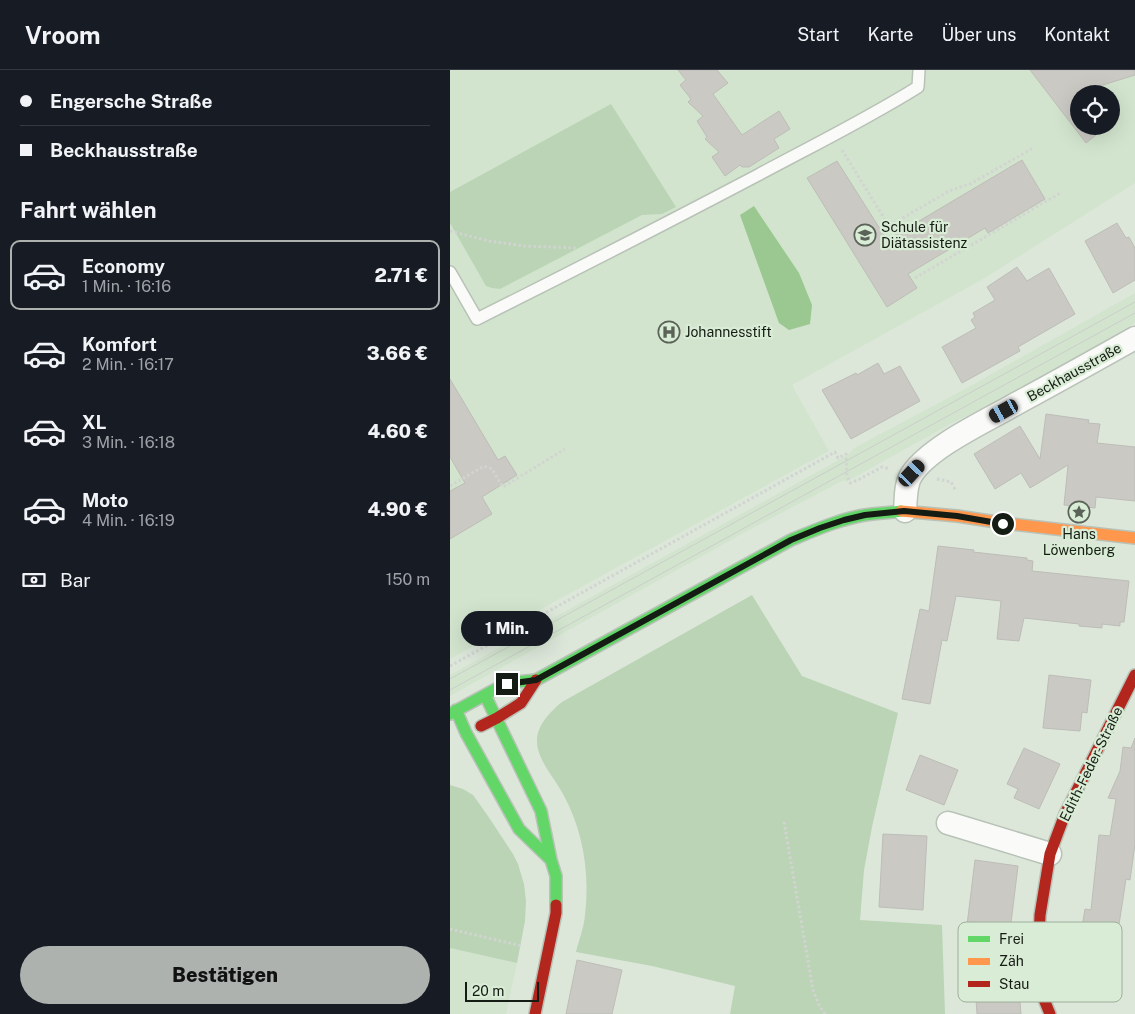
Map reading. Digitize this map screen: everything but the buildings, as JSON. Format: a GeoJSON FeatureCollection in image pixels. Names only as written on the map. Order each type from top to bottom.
{"type":"FeatureCollection","features":[{"type":"Feature","properties":{"kind":"street","name":"Beckhausstraße"},"geometry":{"type":"LineString","coordinates":[[904,511],[909,478],[935,451],[1135,338]]}},
{"type":"Feature","properties":{"kind":"street"},"geometry":{"type":"LineString","coordinates":[[551,860],[519,829],[462,735],[453,712],[507,684],[536,680],[791,540],[844,520],[865,515],[904,511],[1135,538]]}},
{"type":"Feature","properties":{"kind":"street","name":"Edith-Feder-Straße"},"geometry":{"type":"LineString","coordinates":[[1040,922],[1050,854],[1065,814],[1135,675]]}},
{"type":"Feature","properties":{"kind":"street"},"geometry":{"type":"LineString","coordinates":[[462,735],[497,718],[521,703],[536,680]]}},
{"type":"Feature","properties":{"kind":"street"},"geometry":{"type":"LineString","coordinates":[[485,695],[541,811],[556,876],[558,893],[556,913],[535,1014]]}},
{"type":"Feature","properties":{"kind":"street"},"geometry":{"type":"LineString","coordinates":[[948,824],[1050,854]]}},
{"type":"Feature","properties":{"kind":"street","name":"Edith-Feder-Straße"},"geometry":{"type":"LineString","coordinates":[[1045,1002],[1050,1014]]}},
{"type":"Feature","properties":{"kind":"lane"},"geometry":{"type":"LineString","coordinates":[[450,272],[477,319],[833,136],[918,86],[919,70]]}},
{"type":"Feature","properties":{"kind":"path"},"geometry":{"type":"LineString","coordinates":[[833,136],[889,226],[949,190],[972,183],[1033,148]]}},
{"type":"Feature","properties":{"kind":"path"},"geometry":{"type":"LineString","coordinates":[[915,278],[1062,192]]}},
{"type":"Feature","properties":{"kind":"path"},"geometry":{"type":"LineString","coordinates":[[450,231],[489,241],[525,246],[577,248],[589,261]]}},
{"type":"Feature","properties":{"kind":"path"},"geometry":{"type":"LineString","coordinates":[[450,486],[484,466],[492,469],[503,487],[565,449]]}},
{"type":"Feature","properties":{"kind":"path"},"geometry":{"type":"LineString","coordinates":[[450,666],[835,452],[838,458],[846,454],[847,476]]}},
{"type":"Feature","properties":{"kind":"path"},"geometry":{"type":"LineString","coordinates":[[784,822],[813,990],[825,1014]]}},
{"type":"Feature","properties":{"kind":"path"},"geometry":{"type":"LineString","coordinates":[[450,929],[548,952]]}},
{"type":"Feature","properties":{"kind":"shaded area","name":"Johannesstift"},"geometry":{"type":"Polygon","coordinates":[[[450,70],[1135,70],[1135,183],[985,278],[792,385],[829,451],[450,659],[450,70]]]}},
{"type":"Feature","properties":{"kind":"shaded area"},"geometry":{"type":"Polygon","coordinates":[[[611,104],[676,207],[662,214],[642,215],[500,289],[486,286],[450,223],[450,192],[611,104]]]}},
{"type":"Feature","properties":{"kind":"shaded area"},"geometry":{"type":"Polygon","coordinates":[[[754,206],[799,273],[812,305],[810,324],[789,330],[779,323],[740,215],[754,206]]]}},
{"type":"Feature","properties":{"kind":"shaded area"},"geometry":{"type":"Polygon","coordinates":[[[1135,293],[1135,323],[1108,339],[846,482],[844,480],[751,529],[450,696],[450,675],[1135,293]]]}},
{"type":"Feature","properties":{"kind":"shaded area"},"geometry":{"type":"Polygon","coordinates":[[[752,595],[802,676],[898,713],[864,870],[860,920],[942,925],[945,1014],[730,1014],[735,986],[652,966],[576,952],[584,924],[586,868],[576,822],[539,754],[537,739],[542,723],[562,702],[752,595]]]}},
{"type":"Feature","properties":{"kind":"shaded area"},"geometry":{"type":"Polygon","coordinates":[[[450,785],[463,789],[473,795],[518,864],[524,884],[526,901],[525,921],[517,963],[450,948],[450,785]]]}},
{"type":"Feature","properties":{"kind":"shaded area"},"geometry":{"type":"Polygon","coordinates":[[[450,948],[517,963],[506,1014],[450,1014],[450,948]]]}},
{"type":"Feature","properties":{"kind":"tram line"},"geometry":{"type":"LineString","coordinates":[[450,679],[1135,302]]}},
{"type":"Feature","properties":{"kind":"tram line"},"geometry":{"type":"LineString","coordinates":[[450,690],[1135,313]]}},
{"type":"Feature","properties":{"kind":"traffic: fast"},"geometry":{"type":"LineString","coordinates":[[450,714],[507,683],[536,680],[791,540],[846,519],[901,511]]}},
{"type":"Feature","properties":{"kind":"traffic: fast"},"geometry":{"type":"LineString","coordinates":[[485,695],[541,811],[556,876],[556,905]]}},
{"type":"Feature","properties":{"kind":"traffic: fast"},"geometry":{"type":"LineString","coordinates":[[456,710],[466,733],[519,829],[551,860]]}},
{"type":"Feature","properties":{"kind":"traffic: slow"},"geometry":{"type":"LineString","coordinates":[[901,511],[1135,538]]}},
{"type":"Feature","properties":{"kind":"traffic: jam"},"geometry":{"type":"LineString","coordinates":[[1040,922],[1050,854],[1065,814],[1135,675]]}},
{"type":"Feature","properties":{"kind":"traffic: jam"},"geometry":{"type":"LineString","coordinates":[[481,726],[521,703],[536,680]]}},
{"type":"Feature","properties":{"kind":"traffic: jam"},"geometry":{"type":"LineString","coordinates":[[535,1014],[556,913],[556,905]]}},
{"type":"Feature","properties":{"kind":"traffic: jam"},"geometry":{"type":"LineString","coordinates":[[1045,1002],[1050,1014]]}},
{"type":"Feature","properties":{"kind":"place","name":"Schule für Diätassistenz"},"geometry":{"type":"Point","coordinates":[865,235]}},
{"type":"Feature","properties":{"kind":"place","name":"Johannesstift"},"geometry":{"type":"Point","coordinates":[669,332]}},
{"type":"Feature","properties":{"kind":"place","name":"Hans Löwenberg"},"geometry":{"type":"Point","coordinates":[1079,512]}},
{"type":"Feature","properties":{"kind":"route"},"geometry":{"type":"LineString","coordinates":[[507,684],[536,680],[764,554],[791,540],[844,520],[865,515],[904,511],[957,516],[1003,524]]}}]}
